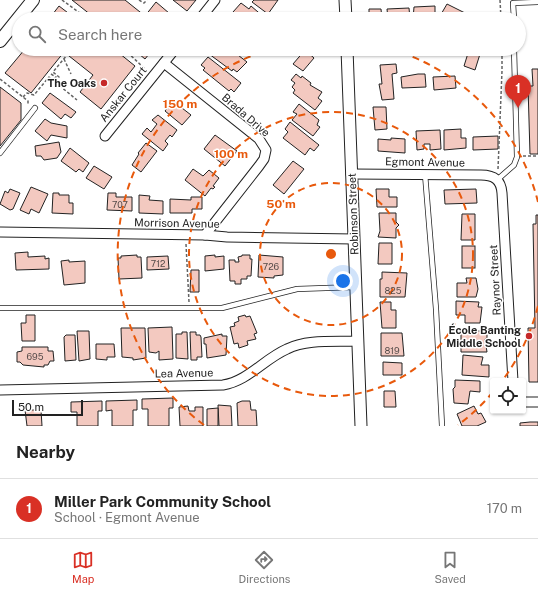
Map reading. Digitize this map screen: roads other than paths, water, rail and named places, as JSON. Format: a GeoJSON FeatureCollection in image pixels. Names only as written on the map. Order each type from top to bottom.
{"type":"FeatureCollection","features":[{"type":"Feature","properties":{"kind":"main road"},"geometry":{"type":"LineString","coordinates":[[23,12],[33,0]]}},
{"type":"Feature","properties":{"kind":"main road"},"geometry":{"type":"LineString","coordinates":[[0,41],[12,26]]}},
{"type":"Feature","properties":{"kind":"street"},"geometry":{"type":"LineString","coordinates":[[206,12],[215,0]]}},
{"type":"Feature","properties":{"kind":"street"},"geometry":{"type":"LineString","coordinates":[[345,0],[346,12]]}},
{"type":"Feature","properties":{"kind":"street","name":"Anskar Court"},"geometry":{"type":"LineString","coordinates":[[105,136],[170,56]]}},
{"type":"Feature","properties":{"kind":"street","name":"Robinson Street"},"geometry":{"type":"LineString","coordinates":[[347,56],[361,426]]}},
{"type":"Feature","properties":{"kind":"street","name":"Brada Drive"},"geometry":{"type":"LineString","coordinates":[[164,63],[259,139],[266,150],[264,158],[259,166],[205,234]]}},
{"type":"Feature","properties":{"kind":"street","name":"Egmont Avenue"},"geometry":{"type":"LineString","coordinates":[[351,174],[488,175],[498,180]]}},
{"type":"Feature","properties":{"kind":"street","name":"Raynor Street"},"geometry":{"type":"LineString","coordinates":[[498,180],[502,193],[513,378]]}},
{"type":"Feature","properties":{"kind":"street","name":"Morrison Avenue"},"geometry":{"type":"LineString","coordinates":[[0,232],[205,234],[227,237],[354,239]]}},
{"type":"Feature","properties":{"kind":"street","name":"Lea Avenue"},"geometry":{"type":"LineString","coordinates":[[0,390],[223,384],[236,382],[282,351],[294,346],[357,341]]}},
{"type":"Feature","properties":{"kind":"street"},"geometry":{"type":"LineString","coordinates":[[526,402],[538,402]]}},
{"type":"Feature","properties":{"kind":"lane"},"geometry":{"type":"LineString","coordinates":[[514,12],[513,3],[538,2]]}},
{"type":"Feature","properties":{"kind":"lane"},"geometry":{"type":"LineString","coordinates":[[498,180],[514,164],[517,157],[514,56]]}},
{"type":"Feature","properties":{"kind":"lane"},"geometry":{"type":"LineString","coordinates":[[0,153],[35,108]]}},
{"type":"Feature","properties":{"kind":"lane"},"geometry":{"type":"LineString","coordinates":[[425,174],[436,309],[442,426]]}},
{"type":"Feature","properties":{"kind":"lane"},"geometry":{"type":"LineString","coordinates":[[0,308],[222,308],[297,289],[355,287]]}},
{"type":"Feature","properties":{"kind":"place","name":"The Oaks"},"geometry":{"type":"Point","coordinates":[104,83]}},
{"type":"Feature","properties":{"kind":"place","name":"Miller Park Community School"},"geometry":{"type":"Point","coordinates":[518,108]}},
{"type":"Feature","properties":{"kind":"place","name":"École Banting Middle School"},"geometry":{"type":"Point","coordinates":[529,336]}}]}
